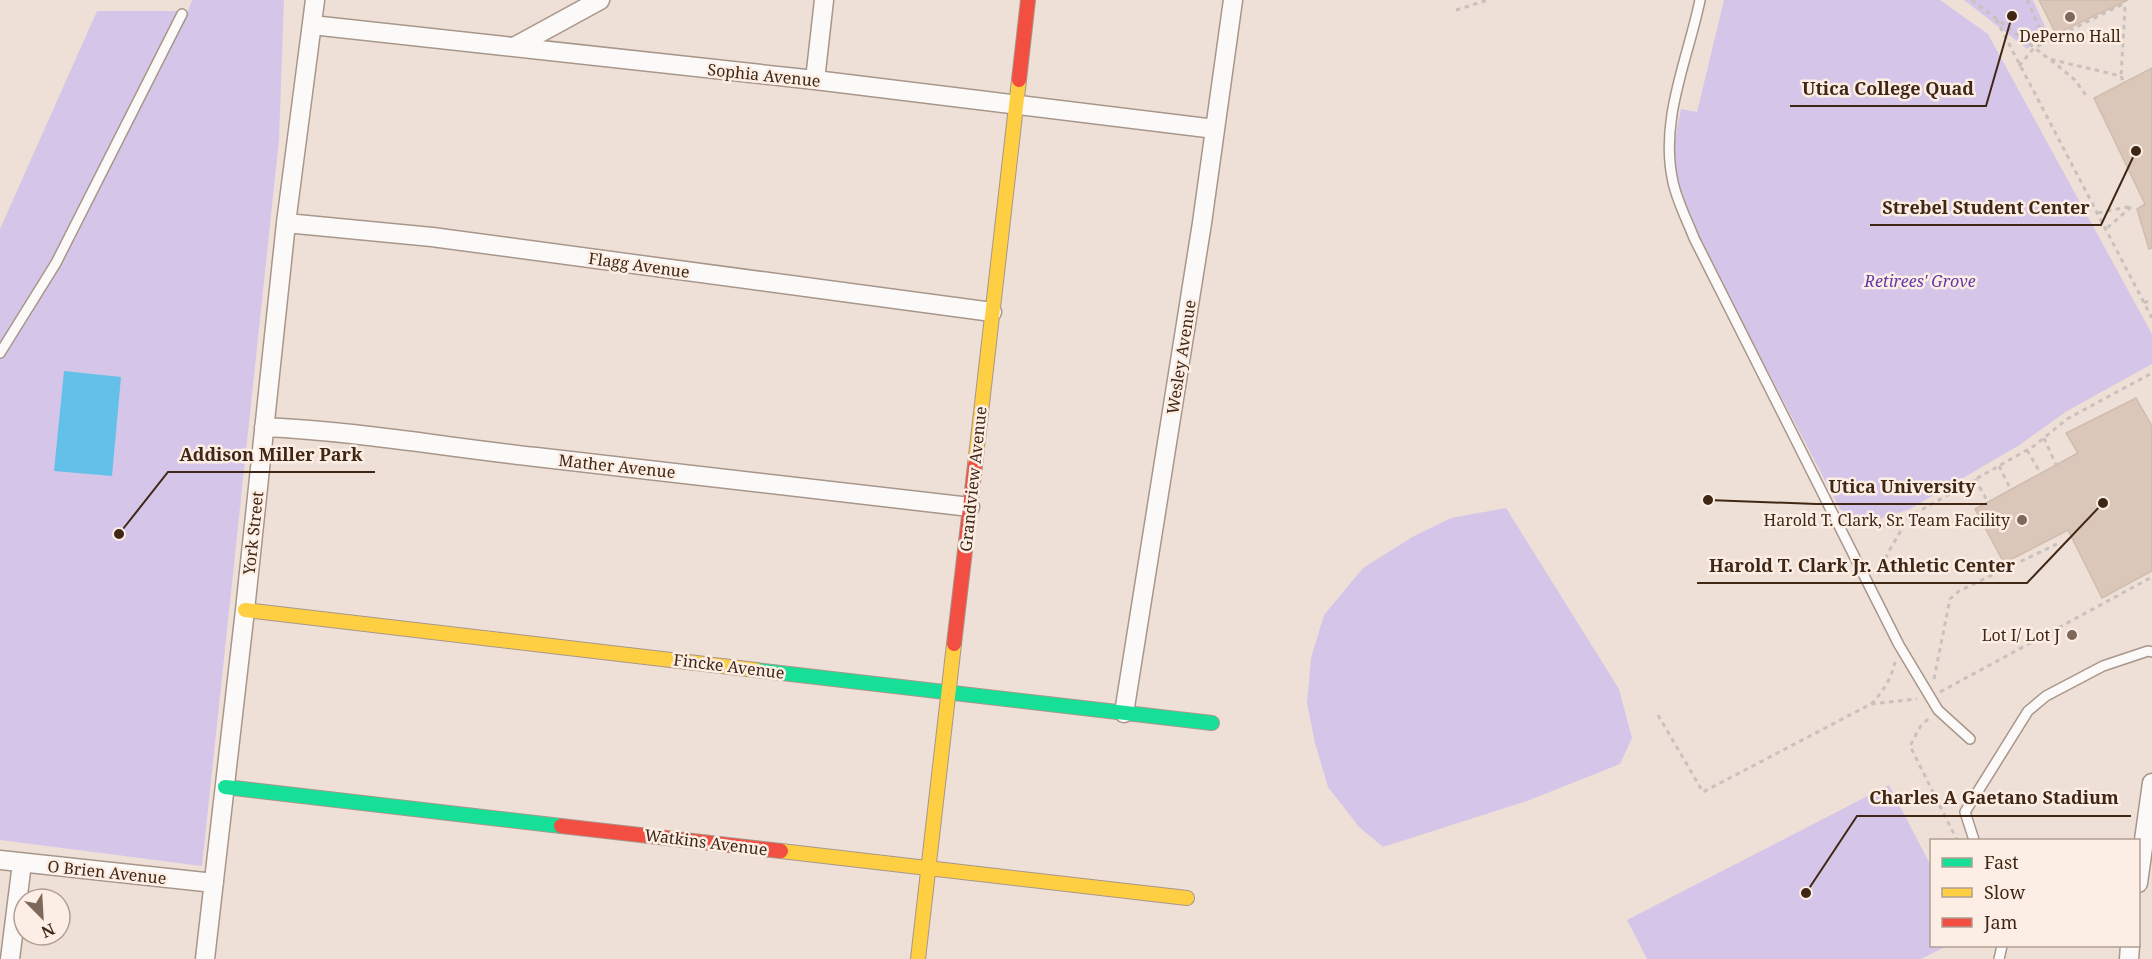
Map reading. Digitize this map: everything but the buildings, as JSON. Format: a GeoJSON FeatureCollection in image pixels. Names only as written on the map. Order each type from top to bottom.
{"type":"FeatureCollection","features":[{"type":"Feature","properties":{"kind":"street","name":"York Street"},"geometry":{"type":"LineString","coordinates":[[205,959],[286,223],[315,0]]}},
{"type":"Feature","properties":{"kind":"street"},"geometry":{"type":"LineString","coordinates":[[514,47],[600,0]]}},
{"type":"Feature","properties":{"kind":"street"},"geometry":{"type":"LineString","coordinates":[[814,80],[824,0]]}},
{"type":"Feature","properties":{"kind":"street","name":"Grandview Avenue"},"geometry":{"type":"LineString","coordinates":[[918,959],[1028,0]]}},
{"type":"Feature","properties":{"kind":"street","name":"Wesley Avenue"},"geometry":{"type":"LineString","coordinates":[[1124,712],[1202,223],[1233,0]]}},
{"type":"Feature","properties":{"kind":"street","name":"Sophia Avenue"},"geometry":{"type":"LineString","coordinates":[[312,25],[814,80],[1215,129]]}},
{"type":"Feature","properties":{"kind":"street","name":"Flagg Avenue"},"geometry":{"type":"LineString","coordinates":[[286,223],[432,237],[992,312]]}},
{"type":"Feature","properties":{"kind":"street","name":"Mather Avenue"},"geometry":{"type":"LineString","coordinates":[[264,427],[316,429],[970,507]]}},
{"type":"Feature","properties":{"kind":"street","name":"Fincke Avenue"},"geometry":{"type":"LineString","coordinates":[[245,610],[1212,723]]}},
{"type":"Feature","properties":{"kind":"street"},"geometry":{"type":"LineString","coordinates":[[2140,875],[2152,783]]}},
{"type":"Feature","properties":{"kind":"street","name":"Watkins Avenue"},"geometry":{"type":"LineString","coordinates":[[225,787],[1187,898]]}},
{"type":"Feature","properties":{"kind":"street","name":"O Brien Avenue"},"geometry":{"type":"LineString","coordinates":[[0,860],[214,883]]}},
{"type":"Feature","properties":{"kind":"street"},"geometry":{"type":"LineString","coordinates":[[9,959],[22,863]]}},
{"type":"Feature","properties":{"kind":"lane"},"geometry":{"type":"LineString","coordinates":[[1700,0],[1693,35],[1677,84],[1669,140],[1673,182],[1694,238],[1899,645],[1938,710],[1970,739]]}},
{"type":"Feature","properties":{"kind":"lane"},"geometry":{"type":"LineString","coordinates":[[0,353],[56,263],[182,14]]}},
{"type":"Feature","properties":{"kind":"lane"},"geometry":{"type":"LineString","coordinates":[[1974,839],[1965,812],[2028,711],[2046,696],[2103,666],[2148,651],[2152,652]]}},
{"type":"Feature","properties":{"kind":"path"},"geometry":{"type":"LineString","coordinates":[[1456,10],[1488,0]]}},
{"type":"Feature","properties":{"kind":"path"},"geometry":{"type":"LineString","coordinates":[[1972,0],[2075,80],[2088,98]]}},
{"type":"Feature","properties":{"kind":"path"},"geometry":{"type":"LineString","coordinates":[[2027,0],[2046,42]]}},
{"type":"Feature","properties":{"kind":"path"},"geometry":{"type":"LineString","coordinates":[[2019,66],[2034,48],[2123,4],[2125,9],[2121,76],[2124,83]]}},
{"type":"Feature","properties":{"kind":"path"},"geometry":{"type":"LineString","coordinates":[[1996,19],[2152,318]]}},
{"type":"Feature","properties":{"kind":"path"},"geometry":{"type":"LineString","coordinates":[[2049,59],[2121,76]]}},
{"type":"Feature","properties":{"kind":"path"},"geometry":{"type":"LineString","coordinates":[[2097,213],[2132,206],[2106,229]]}},
{"type":"Feature","properties":{"kind":"path"},"geometry":{"type":"LineString","coordinates":[[2144,303],[2152,299]]}},
{"type":"Feature","properties":{"kind":"path"},"geometry":{"type":"LineString","coordinates":[[1834,515],[1857,525],[1884,526],[1909,518],[2027,450],[2067,418],[2152,373]]}},
{"type":"Feature","properties":{"kind":"path"},"geometry":{"type":"LineString","coordinates":[[2044,438],[2056,465]]}},
{"type":"Feature","properties":{"kind":"path"},"geometry":{"type":"LineString","coordinates":[[2027,450],[2041,474]]}},
{"type":"Feature","properties":{"kind":"path"},"geometry":{"type":"LineString","coordinates":[[1999,466],[2011,490]]}},
{"type":"Feature","properties":{"kind":"path"},"geometry":{"type":"LineString","coordinates":[[1975,479],[1988,502]]}},
{"type":"Feature","properties":{"kind":"path"},"geometry":{"type":"LineString","coordinates":[[1874,596],[1876,579],[1889,551],[1909,518]]}},
{"type":"Feature","properties":{"kind":"path"},"geometry":{"type":"LineString","coordinates":[[1930,697],[1950,600],[1959,591],[2057,544]]}},
{"type":"Feature","properties":{"kind":"path"},"geometry":{"type":"LineString","coordinates":[[1871,704],[1930,697],[2152,577]]}},
{"type":"Feature","properties":{"kind":"path"},"geometry":{"type":"LineString","coordinates":[[1658,715],[1703,792],[1871,704],[1881,694],[1892,674],[1899,645]]}},
{"type":"Feature","properties":{"kind":"path"},"geometry":{"type":"LineString","coordinates":[[1938,710],[1920,727],[1910,746],[1956,839]]}},
{"type":"Feature","properties":{"kind":"green space"},"geometry":{"type":"Polygon","coordinates":[[[192,0],[284,0],[279,140],[202,866],[0,840],[0,229],[97,11],[188,11],[192,0]]]}},
{"type":"Feature","properties":{"kind":"green space","name":"Retirees' Grove"},"geometry":{"type":"Polygon","coordinates":[[[1724,0],[1940,0],[1988,34],[2152,334],[2152,364],[2067,411],[2018,446],[1910,509],[1879,519],[1852,516],[1840,509],[1710,261],[1686,209],[1675,169],[1674,149],[1681,109],[1697,112],[1724,0]]]}},
{"type":"Feature","properties":{"kind":"green space"},"geometry":{"type":"Polygon","coordinates":[[[1964,0],[2033,0],[2048,33],[2027,49],[1964,0]]]}},
{"type":"Feature","properties":{"kind":"green space"},"geometry":{"type":"Polygon","coordinates":[[[1506,508],[1619,689],[1632,738],[1620,764],[1527,801],[1383,847],[1359,827],[1328,787],[1315,743],[1307,703],[1311,658],[1324,615],[1363,568],[1414,536],[1451,518],[1506,508]]]}},
{"type":"Feature","properties":{"kind":"green space"},"geometry":{"type":"Polygon","coordinates":[[[1889,785],[1930,864],[1930,947],[1945,947],[1921,959],[1647,959],[1627,920],[1889,785]]]}},
{"type":"Feature","properties":{"kind":"water"},"geometry":{"type":"Polygon","coordinates":[[[64,371],[121,377],[112,476],[54,471],[64,371]]]}},
{"type":"Feature","properties":{"kind":"traffic: fast"},"geometry":{"type":"LineString","coordinates":[[756,670],[1212,723]]}},
{"type":"Feature","properties":{"kind":"traffic: fast"},"geometry":{"type":"LineString","coordinates":[[225,787],[561,826]]}},
{"type":"Feature","properties":{"kind":"traffic: slow"},"geometry":{"type":"LineString","coordinates":[[975,465],[1019,80]]}},
{"type":"Feature","properties":{"kind":"traffic: slow"},"geometry":{"type":"LineString","coordinates":[[245,610],[756,670]]}},
{"type":"Feature","properties":{"kind":"traffic: slow"},"geometry":{"type":"LineString","coordinates":[[918,959],[954,644]]}},
{"type":"Feature","properties":{"kind":"traffic: slow"},"geometry":{"type":"LineString","coordinates":[[781,851],[1187,898]]}},
{"type":"Feature","properties":{"kind":"traffic: jam"},"geometry":{"type":"LineString","coordinates":[[1019,80],[1028,0]]}},
{"type":"Feature","properties":{"kind":"traffic: jam"},"geometry":{"type":"LineString","coordinates":[[954,644],[975,465]]}},
{"type":"Feature","properties":{"kind":"traffic: jam"},"geometry":{"type":"LineString","coordinates":[[561,826],[781,851]]}},
{"type":"Feature","properties":{"kind":"place","name":"Utica College Quad"},"geometry":{"type":"Point","coordinates":[2012,16]}},
{"type":"Feature","properties":{"kind":"place","name":"DePerno Hall"},"geometry":{"type":"Point","coordinates":[2070,17]}},
{"type":"Feature","properties":{"kind":"place","name":"Strebel Student Center"},"geometry":{"type":"Point","coordinates":[2136,151]}},
{"type":"Feature","properties":{"kind":"place","name":"Utica University"},"geometry":{"type":"Point","coordinates":[1708,500]}},
{"type":"Feature","properties":{"kind":"place","name":"Harold T. Clark Jr. Athletic Center"},"geometry":{"type":"Point","coordinates":[2103,503]}},
{"type":"Feature","properties":{"kind":"place","name":"Harold T. Clark, Sr. Team Facility"},"geometry":{"type":"Point","coordinates":[2022,520]}},
{"type":"Feature","properties":{"kind":"place","name":"Addison Miller Park"},"geometry":{"type":"Point","coordinates":[119,534]}},
{"type":"Feature","properties":{"kind":"place","name":"Lot I/ Lot J"},"geometry":{"type":"Point","coordinates":[2072,635]}},
{"type":"Feature","properties":{"kind":"place","name":"Charles A Gaetano Stadium"},"geometry":{"type":"Point","coordinates":[1806,893]}}]}
